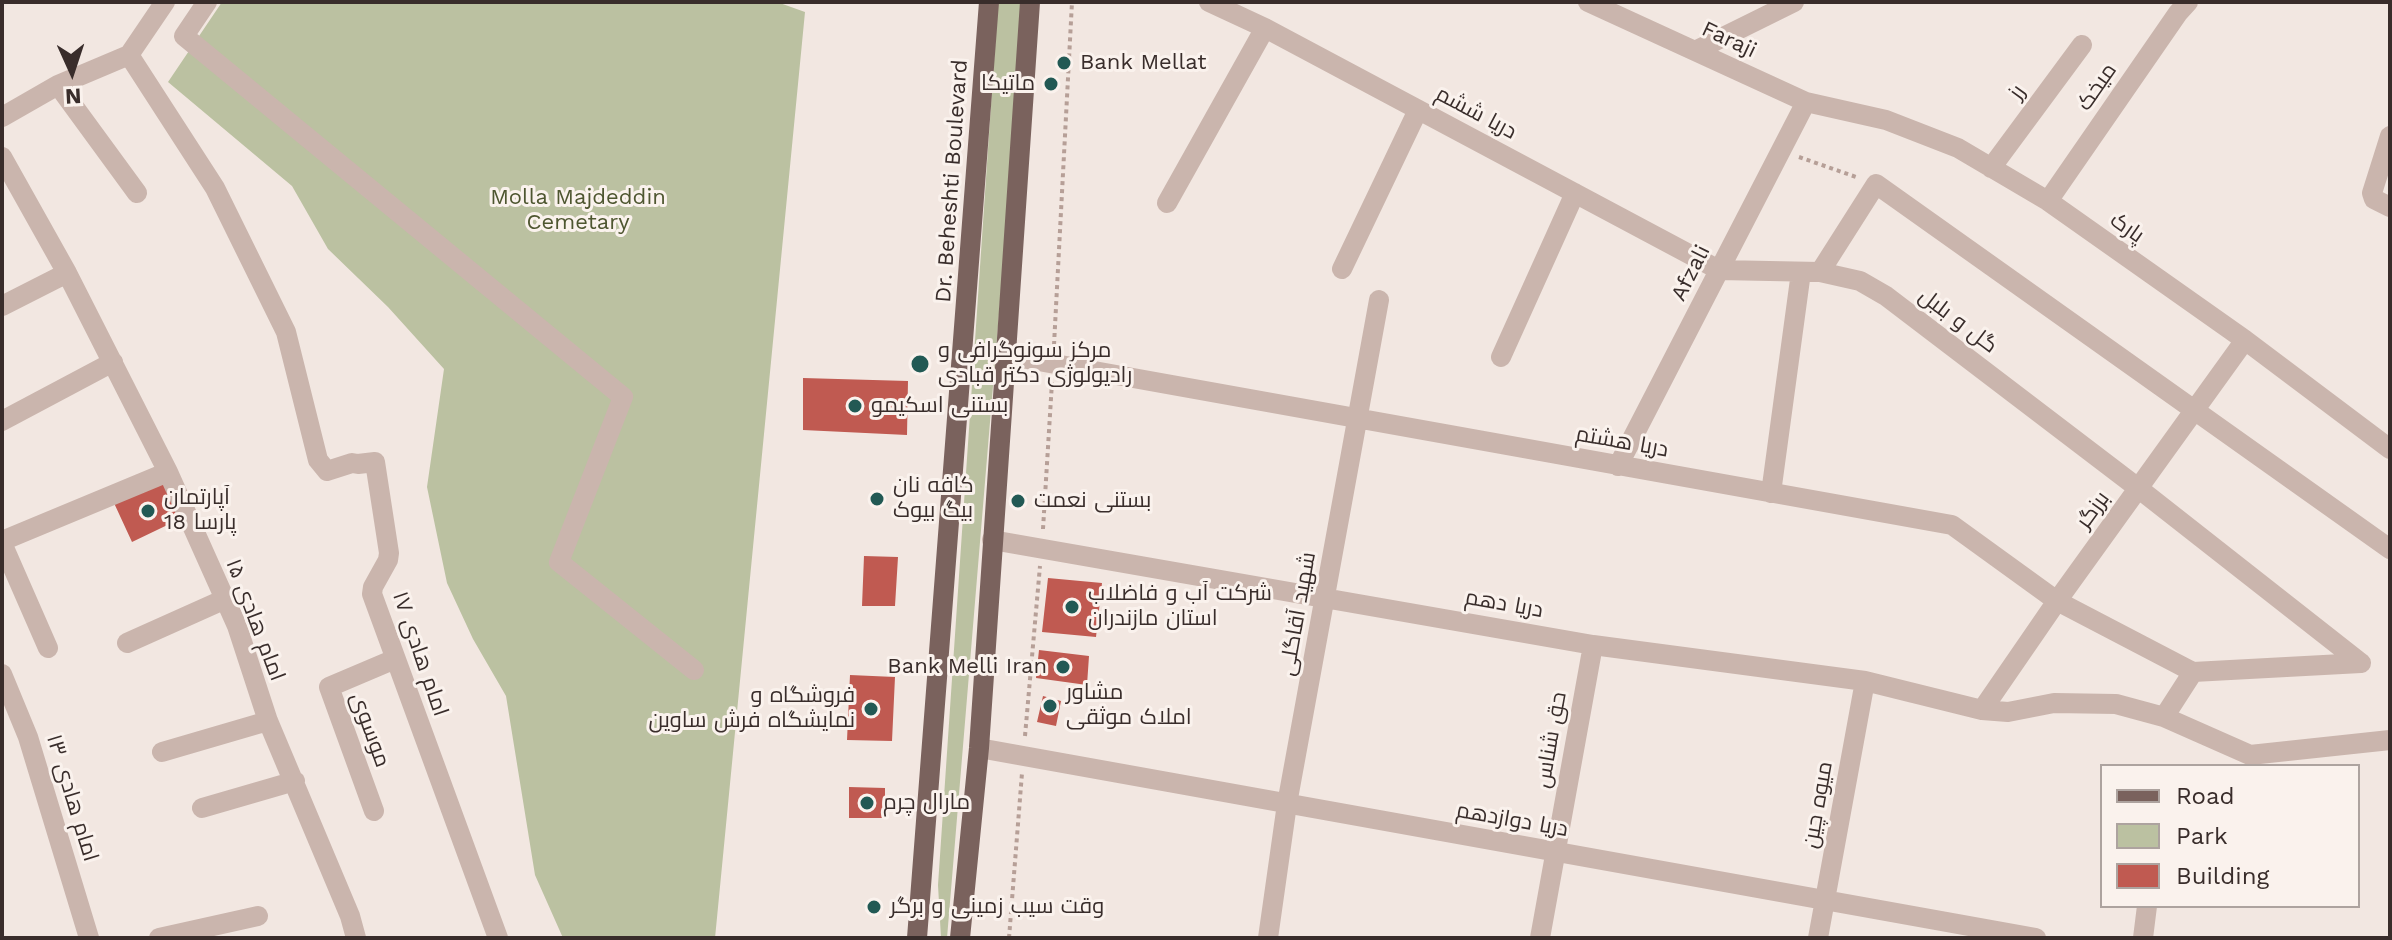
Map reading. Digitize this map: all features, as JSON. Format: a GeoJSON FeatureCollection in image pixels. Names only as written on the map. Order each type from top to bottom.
{"type":"FeatureCollection","features":[{"type":"Feature","properties":{"kind":"main road","name":"Dr. Beheshti Boulevard"},"geometry":{"type":"LineString","coordinates":[[917,938],[989,2]]}},
{"type":"Feature","properties":{"kind":"main road"},"geometry":{"type":"LineString","coordinates":[[960,938],[979,748],[1030,2]]}},
{"type":"Feature","properties":{"kind":"street"},"geometry":{"type":"LineString","coordinates":[[2,117],[58,85],[129,55],[165,2]]}},
{"type":"Feature","properties":{"kind":"street"},"geometry":{"type":"LineString","coordinates":[[207,2],[184,36],[623,397],[559,562],[694,670]]}},
{"type":"Feature","properties":{"kind":"street","name":"دریا ششم"},"geometry":{"type":"LineString","coordinates":[[1209,2],[1265,28],[1719,270]]}},
{"type":"Feature","properties":{"kind":"street","name":"Faraji"},"geometry":{"type":"LineString","coordinates":[[1588,2],[1806,102]]}},
{"type":"Feature","properties":{"kind":"street"},"geometry":{"type":"LineString","coordinates":[[1695,51],[1794,2]]}},
{"type":"Feature","properties":{"kind":"street","name":"میخک"},"geometry":{"type":"LineString","coordinates":[[2048,201],[2188,2]]}},
{"type":"Feature","properties":{"kind":"street"},"geometry":{"type":"LineString","coordinates":[[1167,203],[1265,28]]}},
{"type":"Feature","properties":{"kind":"street","name":"رز"},"geometry":{"type":"LineString","coordinates":[[1991,168],[2082,45]]}},
{"type":"Feature","properties":{"kind":"street","name":"امام هادی ۱۷"},"geometry":{"type":"LineString","coordinates":[[129,55],[215,188],[286,332],[318,460],[327,471],[352,463],[375,462],[389,553],[372,594],[498,938]]}},
{"type":"Feature","properties":{"kind":"street"},"geometry":{"type":"LineString","coordinates":[[58,85],[137,193]]}},
{"type":"Feature","properties":{"kind":"street","name":"پارک"},"geometry":{"type":"LineString","coordinates":[[1806,102],[1886,120],[1958,148],[2048,201],[2245,340],[2390,449]]}},
{"type":"Feature","properties":{"kind":"street","name":"Afzali"},"geometry":{"type":"LineString","coordinates":[[1618,466],[1806,102]]}},
{"type":"Feature","properties":{"kind":"street"},"geometry":{"type":"LineString","coordinates":[[1342,269],[1418,110]]}},
{"type":"Feature","properties":{"kind":"street"},"geometry":{"type":"LineString","coordinates":[[2390,136],[2372,193],[2374,199],[2390,207]]}},
{"type":"Feature","properties":{"kind":"street","name":"امام هادی ۱۵"},"geometry":{"type":"LineString","coordinates":[[2,157],[67,273],[168,472],[237,626],[268,721],[350,916],[356,938]]}},
{"type":"Feature","properties":{"kind":"street"},"geometry":{"type":"LineString","coordinates":[[1771,493],[1810,272],[1876,184],[2390,549]]}},
{"type":"Feature","properties":{"kind":"street"},"geometry":{"type":"LineString","coordinates":[[1501,357],[1575,193]]}},
{"type":"Feature","properties":{"kind":"street","name":"گل و بلبل"},"geometry":{"type":"LineString","coordinates":[[1719,270],[1810,272],[1860,281],[1886,296],[2361,663],[2193,672]]}},
{"type":"Feature","properties":{"kind":"street"},"geometry":{"type":"LineString","coordinates":[[2,306],[67,273]]}},
{"type":"Feature","properties":{"kind":"street","name":"شهید آقاگلی"},"geometry":{"type":"LineString","coordinates":[[1268,938],[1287,804],[1379,300]]}},
{"type":"Feature","properties":{"kind":"street","name":"برزگر"},"geometry":{"type":"LineString","coordinates":[[1982,710],[2245,340]]}},
{"type":"Feature","properties":{"kind":"street","name":"دریا هشتم"},"geometry":{"type":"LineString","coordinates":[[1005,355],[1952,525],[2057,601],[2193,672]]}},
{"type":"Feature","properties":{"kind":"street"},"geometry":{"type":"LineString","coordinates":[[2,421],[113,362]]}},
{"type":"Feature","properties":{"kind":"street"},"geometry":{"type":"LineString","coordinates":[[48,648],[2,542],[168,472]]}},
{"type":"Feature","properties":{"kind":"street","name":"دریا دهم"},"geometry":{"type":"LineString","coordinates":[[992,540],[1593,645],[1865,681],[1982,710],[2008,712],[2054,703],[2116,704],[2164,717]]}},
{"type":"Feature","properties":{"kind":"street"},"geometry":{"type":"LineString","coordinates":[[127,643],[223,600]]}},
{"type":"Feature","properties":{"kind":"street","name":"حق شناس"},"geometry":{"type":"LineString","coordinates":[[1540,938],[1593,645]]}},
{"type":"Feature","properties":{"kind":"street","name":"موسوی"},"geometry":{"type":"LineString","coordinates":[[374,811],[329,687],[395,659]]}},
{"type":"Feature","properties":{"kind":"street"},"geometry":{"type":"LineString","coordinates":[[2193,672],[2164,717],[2250,755],[2390,740]]}},
{"type":"Feature","properties":{"kind":"street","name":"امام هادی ١٣"},"geometry":{"type":"LineString","coordinates":[[2,674],[28,737],[89,938]]}},
{"type":"Feature","properties":{"kind":"street","name":"میوه چین"},"geometry":{"type":"LineString","coordinates":[[1818,938],[1865,681]]}},
{"type":"Feature","properties":{"kind":"street"},"geometry":{"type":"LineString","coordinates":[[162,752],[268,721]]}},
{"type":"Feature","properties":{"kind":"street","name":"دریا دوازدهم"},"geometry":{"type":"LineString","coordinates":[[979,748],[2036,938]]}},
{"type":"Feature","properties":{"kind":"street"},"geometry":{"type":"LineString","coordinates":[[202,808],[295,781]]}},
{"type":"Feature","properties":{"kind":"street"},"geometry":{"type":"LineString","coordinates":[[2143,938],[2147,908]]}},
{"type":"Feature","properties":{"kind":"street"},"geometry":{"type":"LineString","coordinates":[[159,938],[258,916]]}},
{"type":"Feature","properties":{"kind":"path"},"geometry":{"type":"LineString","coordinates":[[1009,938],[1042,548],[1072,2]]}},
{"type":"Feature","properties":{"kind":"path"},"geometry":{"type":"LineString","coordinates":[[1781,151],[1876,184]]}},
{"type":"Feature","properties":{"kind":"green space","name":"Molla Majdeddin Cemetary"},"geometry":{"type":"Polygon","coordinates":[[[222,2],[777,2],[805,12],[715,938],[563,938],[535,875],[506,696],[473,639],[447,583],[427,487],[444,369],[388,307],[328,249],[292,186],[168,82],[222,2]]]}},
{"type":"Feature","properties":{"kind":"green space"},"geometry":{"type":"Polygon","coordinates":[[[998,2],[1025,2],[947,938],[941,938],[938,885],[998,2]]]}},
{"type":"Feature","properties":{"kind":"building","name":"بستنی اسکیمو"},"geometry":{"type":"Polygon","coordinates":[[[803,378],[908,381],[907,435],[803,430],[803,378]]]}},
{"type":"Feature","properties":{"kind":"building","name":"آپارتمان پارسا 18"},"geometry":{"type":"Polygon","coordinates":[[[166,481],[182,518],[132,542],[114,503],[166,481]]]}},
{"type":"Feature","properties":{"kind":"building"},"geometry":{"type":"Polygon","coordinates":[[[864,556],[898,557],[895,606],[862,606],[864,556]]]}},
{"type":"Feature","properties":{"kind":"building","name":"شرکت آب و فاضلاب استان مازندران"},"geometry":{"type":"Polygon","coordinates":[[[1048,578],[1102,583],[1096,637],[1042,632],[1048,578]]]}},
{"type":"Feature","properties":{"kind":"building","name":"Bank Melli Iran"},"geometry":{"type":"Polygon","coordinates":[[[1039,650],[1089,656],[1087,685],[1036,678],[1039,650]]]}},
{"type":"Feature","properties":{"kind":"building","name":"فروشگاه و نمایشگاه فرش ساوین"},"geometry":{"type":"Polygon","coordinates":[[[850,675],[895,677],[892,741],[847,740],[850,675]]]}},
{"type":"Feature","properties":{"kind":"building","name":"مشاور املاک موثقی"},"geometry":{"type":"Polygon","coordinates":[[[1043,696],[1061,701],[1056,726],[1037,722],[1043,696]]]}},
{"type":"Feature","properties":{"kind":"building","name":"مارال چرم"},"geometry":{"type":"Polygon","coordinates":[[[849,787],[885,788],[885,818],[849,818],[849,787]]]}},
{"type":"Feature","properties":{"kind":"place","name":"Bank Mellat"},"geometry":{"type":"Point","coordinates":[1064,63]}},
{"type":"Feature","properties":{"kind":"place","name":"ماتیکا"},"geometry":{"type":"Point","coordinates":[1051,84]}},
{"type":"Feature","properties":{"kind":"place","name":"مركز سونوگرافی و راديولوژی دكتر قبادی"},"geometry":{"type":"Point","coordinates":[920,364]}},
{"type":"Feature","properties":{"kind":"place","name":"بستنی اسکیمو"},"geometry":{"type":"Point","coordinates":[855,406]}},
{"type":"Feature","properties":{"kind":"place","name":"کافه نان بیگ بیوک"},"geometry":{"type":"Point","coordinates":[877,499]}},
{"type":"Feature","properties":{"kind":"place","name":"بستنی نعمت"},"geometry":{"type":"Point","coordinates":[1018,501]}},
{"type":"Feature","properties":{"kind":"place","name":"آپارتمان پارسا 18"},"geometry":{"type":"Point","coordinates":[148,511]}},
{"type":"Feature","properties":{"kind":"place","name":"شرکت آب و فاضلاب استان مازندران"},"geometry":{"type":"Point","coordinates":[1072,607]}},
{"type":"Feature","properties":{"kind":"place","name":"Bank Melli Iran"},"geometry":{"type":"Point","coordinates":[1063,667]}},
{"type":"Feature","properties":{"kind":"place","name":"مشاور املاک موثقی"},"geometry":{"type":"Point","coordinates":[1050,706]}},
{"type":"Feature","properties":{"kind":"place","name":"فروشگاه و نمایشگاه فرش ساوین"},"geometry":{"type":"Point","coordinates":[871,709]}},
{"type":"Feature","properties":{"kind":"place","name":"مارال چرم"},"geometry":{"type":"Point","coordinates":[867,803]}},
{"type":"Feature","properties":{"kind":"place","name":"وقت سیب زمینی و برگر"},"geometry":{"type":"Point","coordinates":[874,907]}}]}
